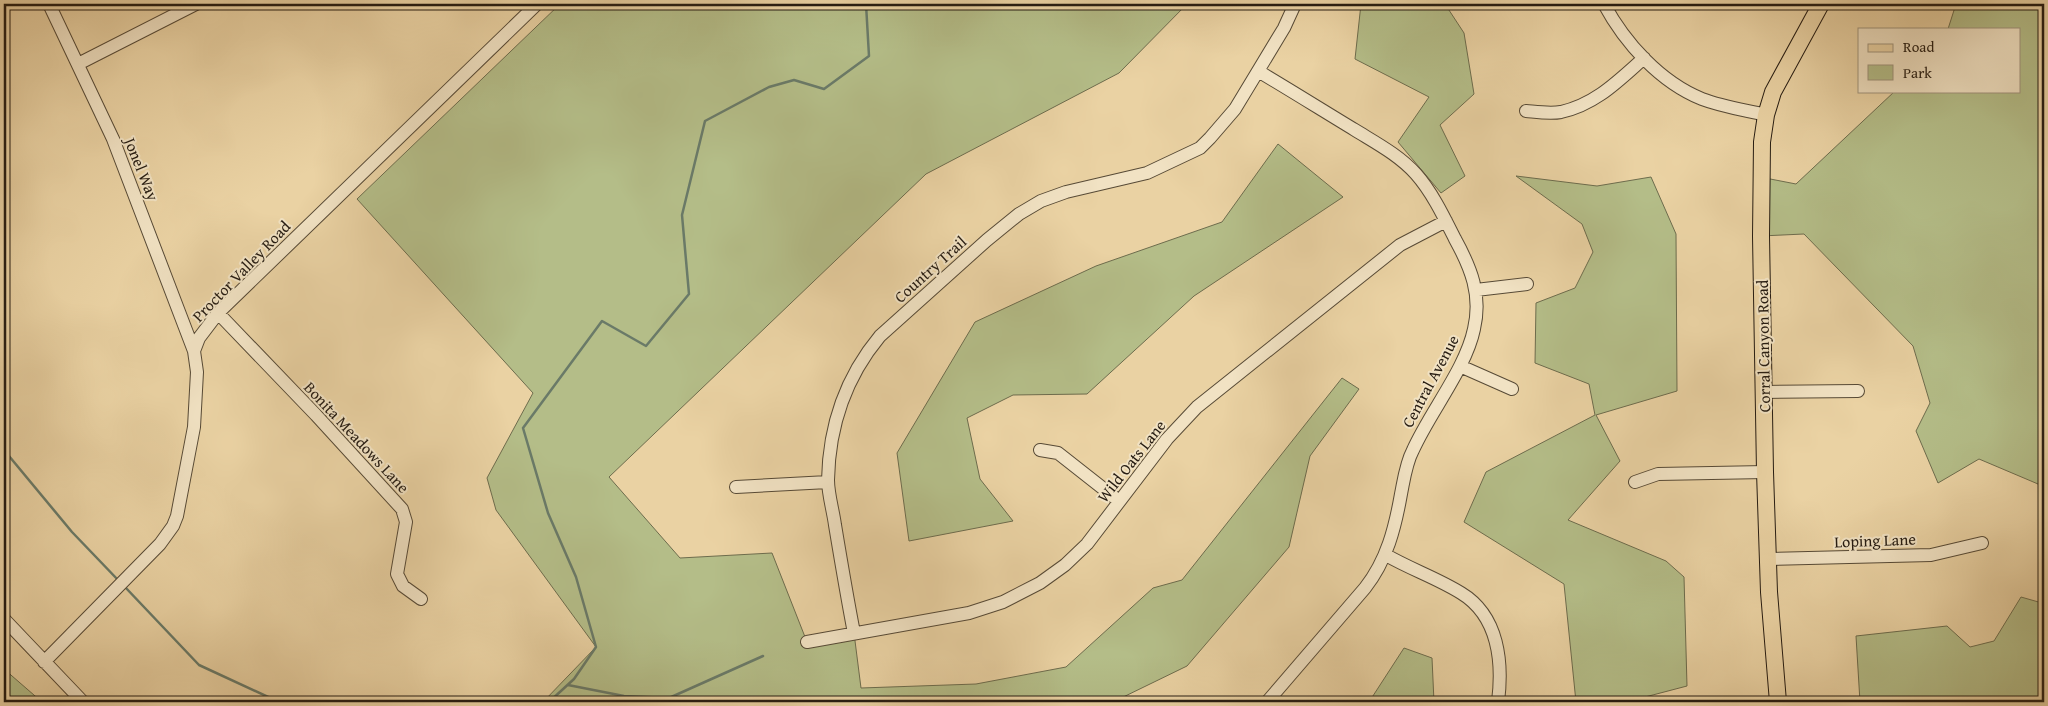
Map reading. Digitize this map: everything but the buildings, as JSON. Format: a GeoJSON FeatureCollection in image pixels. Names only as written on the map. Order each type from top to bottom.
{"type":"FeatureCollection","features":[{"type":"Feature","properties":{"kind":"main road","name":"Corral Canyon Road"},"geometry":{"type":"LineString","coordinates":[[1778,702],[1768,559],[1765,472],[1760,172],[1766,115],[1773,92],[1821,4]]}},
{"type":"Feature","properties":{"kind":"street","name":"Jonel Way"},"geometry":{"type":"LineString","coordinates":[[49,4],[113,138],[194,351]]}},
{"type":"Feature","properties":{"kind":"street"},"geometry":{"type":"LineString","coordinates":[[78,64],[196,4]]}},
{"type":"Feature","properties":{"kind":"street","name":"Proctor Valley Road"},"geometry":{"type":"LineString","coordinates":[[194,351],[199,338],[218,313],[537,4]]}},
{"type":"Feature","properties":{"kind":"street","name":"Country Trail"},"geometry":{"type":"LineString","coordinates":[[854,633],[828,482],[832,436],[839,407],[858,366],[880,336],[1019,214],[1041,201],[1066,192],[1147,172],[1200,148],[1235,109],[1284,28],[1295,4]]}},
{"type":"Feature","properties":{"kind":"street"},"geometry":{"type":"LineString","coordinates":[[1604,4],[1623,34],[1644,58],[1678,86],[1701,98],[1728,107],[1766,115]]}},
{"type":"Feature","properties":{"kind":"street"},"geometry":{"type":"LineString","coordinates":[[1526,111],[1560,112],[1587,103],[1611,89],[1644,58]]}},
{"type":"Feature","properties":{"kind":"street","name":"Central Avenue"},"geometry":{"type":"LineString","coordinates":[[1258,71],[1404,163],[1422,181],[1446,221],[1468,264],[1476,290],[1477,310],[1474,331],[1460,366],[1425,424],[1411,452],[1394,531],[1386,555],[1374,577],[1267,702]]}},
{"type":"Feature","properties":{"kind":"street","name":"Wild Oats Lane"},"geometry":{"type":"LineString","coordinates":[[807,642],[975,611],[995,605],[1027,591],[1053,575],[1076,555],[1167,439],[1197,407],[1400,245],[1446,221]]}},
{"type":"Feature","properties":{"kind":"street"},"geometry":{"type":"LineString","coordinates":[[1476,290],[1527,284]]}},
{"type":"Feature","properties":{"kind":"street","name":"Bonita Meadows Lane"},"geometry":{"type":"LineString","coordinates":[[218,313],[316,415],[402,509],[406,522],[397,574],[403,586],[421,599]]}},
{"type":"Feature","properties":{"kind":"street"},"geometry":{"type":"LineString","coordinates":[[44,662],[160,544],[173,526],[177,516],[194,427],[197,372],[194,351]]}},
{"type":"Feature","properties":{"kind":"street"},"geometry":{"type":"LineString","coordinates":[[1460,366],[1512,389]]}},
{"type":"Feature","properties":{"kind":"street"},"geometry":{"type":"LineString","coordinates":[[1763,392],[1858,391]]}},
{"type":"Feature","properties":{"kind":"street"},"geometry":{"type":"LineString","coordinates":[[1040,450],[1058,453],[1120,501]]}},
{"type":"Feature","properties":{"kind":"street"},"geometry":{"type":"LineString","coordinates":[[1635,482],[1658,474],[1765,472]]}},
{"type":"Feature","properties":{"kind":"street"},"geometry":{"type":"LineString","coordinates":[[736,487],[828,482]]}},
{"type":"Feature","properties":{"kind":"street","name":"Loping Lane"},"geometry":{"type":"LineString","coordinates":[[1768,559],[1931,555],[1982,543]]}},
{"type":"Feature","properties":{"kind":"street"},"geometry":{"type":"LineString","coordinates":[[1386,555],[1462,593],[1477,608],[1494,635],[1500,656],[1501,679],[1498,702]]}},
{"type":"Feature","properties":{"kind":"street"},"geometry":{"type":"LineString","coordinates":[[4,619],[83,702]]}},
{"type":"Feature","properties":{"kind":"green space"},"geometry":{"type":"Polygon","coordinates":[[[560,4],[1187,4],[1119,73],[926,174],[609,477],[680,558],[772,553],[807,642],[854,633],[861,688],[976,684],[1066,667],[1153,588],[1182,580],[1342,378],[1359,389],[1310,456],[1289,547],[1187,666],[1113,702],[543,702],[596,647],[496,510],[487,478],[533,393],[357,199],[560,4]]]}},
{"type":"Feature","properties":{"kind":"green space"},"geometry":{"type":"Polygon","coordinates":[[[1361,4],[1445,4],[1464,33],[1474,94],[1440,125],[1465,176],[1441,193],[1398,142],[1429,97],[1355,59],[1361,4]]]}},
{"type":"Feature","properties":{"kind":"green space"},"geometry":{"type":"Polygon","coordinates":[[[1956,4],[2044,4],[2044,492],[2038,484],[1979,459],[1938,483],[1916,431],[1930,403],[1913,346],[1804,234],[1761,236],[1760,177],[1796,184],[1894,92],[2020,92],[2020,28],[1948,28],[1956,4]]]}},
{"type":"Feature","properties":{"kind":"green space"},"geometry":{"type":"Polygon","coordinates":[[[1278,144],[1343,197],[1194,296],[1087,394],[1013,395],[967,418],[980,479],[1013,521],[909,541],[897,453],[975,322],[1096,266],[1222,222],[1278,144]]]}},
{"type":"Feature","properties":{"kind":"green space"},"geometry":{"type":"Polygon","coordinates":[[[1516,176],[1597,186],[1651,177],[1676,234],[1677,391],[1596,415],[1620,461],[1568,520],[1666,561],[1684,577],[1687,686],[1626,702],[1576,702],[1564,584],[1464,522],[1486,472],[1595,415],[1589,384],[1535,363],[1536,303],[1575,288],[1593,252],[1582,224],[1516,176]]]}},
{"type":"Feature","properties":{"kind":"green space"},"geometry":{"type":"Polygon","coordinates":[[[2021,597],[2042,603],[2044,600],[2044,702],[1860,702],[1856,636],[1947,626],[1970,647],[1994,641],[2021,597]]]}},
{"type":"Feature","properties":{"kind":"green space"},"geometry":{"type":"Polygon","coordinates":[[[1404,648],[1432,658],[1434,702],[1369,702],[1404,648]]]}},
{"type":"Feature","properties":{"kind":"green space"},"geometry":{"type":"Polygon","coordinates":[[[4,669],[42,702],[4,702],[4,669]]]}},
{"type":"Feature","properties":{"kind":"waterway"},"geometry":{"type":"LineString","coordinates":[[549,702],[574,679],[596,647],[576,577],[548,513],[523,428],[602,321],[646,346],[689,294],[682,215],[705,121],[769,87],[794,80],[824,89],[869,56],[866,4]]}},
{"type":"Feature","properties":{"kind":"waterway"},"geometry":{"type":"LineString","coordinates":[[4,450],[72,532],[119,581]]}},
{"type":"Feature","properties":{"kind":"waterway"},"geometry":{"type":"LineString","coordinates":[[125,587],[199,665],[279,702]]}},
{"type":"Feature","properties":{"kind":"waterway"},"geometry":{"type":"LineString","coordinates":[[568,685],[624,696],[669,698],[763,656]]}}]}
